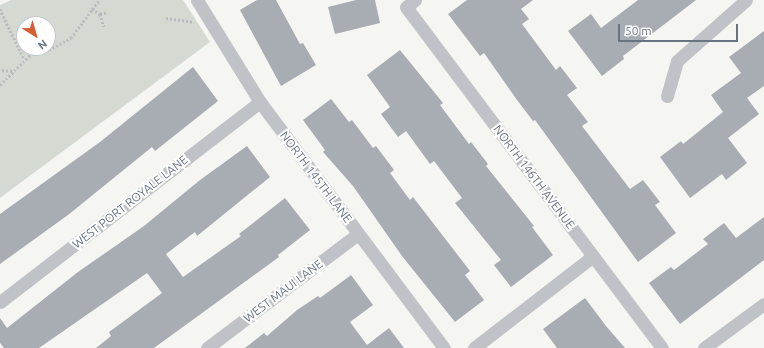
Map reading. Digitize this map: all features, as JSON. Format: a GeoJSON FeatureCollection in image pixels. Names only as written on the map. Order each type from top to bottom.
{"type":"FeatureCollection","features":[{"type":"Feature","properties":{"kind":"street","name":"NORTH 145TH LANE"},"geometry":{"type":"LineString","coordinates":[[197,0],[260,102],[444,348]]}},
{"type":"Feature","properties":{"kind":"street"},"geometry":{"type":"LineString","coordinates":[[667,96],[676,61],[731,4],[746,0]]}},
{"type":"Feature","properties":{"kind":"street","name":"NORTH 146TH AVENUE"},"geometry":{"type":"LineString","coordinates":[[411,3],[593,256],[662,348]]}},
{"type":"Feature","properties":{"kind":"street","name":"WEST PORT ROYALE LANE"},"geometry":{"type":"LineString","coordinates":[[0,302],[260,102]]}},
{"type":"Feature","properties":{"kind":"street","name":"WEST MAUI LANE"},"geometry":{"type":"LineString","coordinates":[[207,348],[358,234]]}},
{"type":"Feature","properties":{"kind":"street"},"geometry":{"type":"LineString","coordinates":[[474,348],[593,256]]}},
{"type":"Feature","properties":{"kind":"street"},"geometry":{"type":"LineString","coordinates":[[704,348],[764,304]]}},
{"type":"Feature","properties":{"kind":"path"},"geometry":{"type":"LineString","coordinates":[[0,85],[24,59],[32,53],[49,50],[71,38],[99,0]]}},
{"type":"Feature","properties":{"kind":"path"},"geometry":{"type":"LineString","coordinates":[[0,9],[24,59]]}},
{"type":"Feature","properties":{"kind":"path"},"geometry":{"type":"LineString","coordinates":[[92,9],[100,14],[104,26]]}},
{"type":"Feature","properties":{"kind":"path"},"geometry":{"type":"LineString","coordinates":[[100,14],[108,12]]}},
{"type":"Feature","properties":{"kind":"path"},"geometry":{"type":"LineString","coordinates":[[166,18],[211,23]]}},
{"type":"Feature","properties":{"kind":"path"},"geometry":{"type":"LineString","coordinates":[[2,70],[13,71]]}},
{"type":"Feature","properties":{"kind":"shaded area"},"geometry":{"type":"Polygon","coordinates":[[[11,0],[183,0],[210,42],[0,198],[0,5],[11,0]]]}},
{"type":"Feature","properties":{"kind":"building"},"geometry":{"type":"Polygon","coordinates":[[[257,0],[276,0],[300,44],[303,43],[316,65],[281,86],[240,10],[257,0]]]}},
{"type":"Feature","properties":{"kind":"building"},"geometry":{"type":"Polygon","coordinates":[[[356,0],[375,0],[380,23],[335,34],[328,7],[356,0]]]}},
{"type":"Feature","properties":{"kind":"building"},"geometry":{"type":"Polygon","coordinates":[[[467,0],[533,0],[521,9],[529,19],[522,24],[556,70],[560,66],[577,88],[567,95],[588,122],[582,126],[630,189],[643,180],[660,202],[655,205],[676,233],[638,262],[535,120],[533,121],[517,100],[484,53],[480,56],[448,14],[467,0]]]}},
{"type":"Feature","properties":{"kind":"building"},"geometry":{"type":"Polygon","coordinates":[[[638,0],[696,0],[623,56],[624,59],[602,76],[568,31],[591,14],[601,28],[638,0]]]}},
{"type":"Feature","properties":{"kind":"building"},"geometry":{"type":"Polygon","coordinates":[[[764,31],[764,86],[747,98],[759,114],[728,138],[747,163],[726,180],[722,174],[690,198],[660,157],[681,141],[683,144],[723,112],[711,95],[741,73],[729,57],[764,31]]]}},
{"type":"Feature","properties":{"kind":"building"},"geometry":{"type":"Polygon","coordinates":[[[400,50],[443,103],[440,105],[469,144],[471,142],[488,164],[486,166],[534,226],[532,227],[553,255],[511,287],[494,265],[501,260],[455,203],[462,198],[434,161],[430,164],[406,131],[398,137],[381,114],[390,107],[367,75],[400,50]]]}},
{"type":"Feature","properties":{"kind":"building"},"geometry":{"type":"Polygon","coordinates":[[[193,67],[218,101],[155,151],[152,147],[68,215],[0,264],[0,214],[100,142],[193,67]]]}},
{"type":"Feature","properties":{"kind":"building"},"geometry":{"type":"Polygon","coordinates":[[[331,99],[349,122],[352,120],[373,148],[376,146],[394,170],[390,173],[410,200],[413,197],[470,271],[465,275],[484,300],[455,322],[402,256],[353,186],[323,152],[325,150],[303,120],[331,99]]]}},
{"type":"Feature","properties":{"kind":"building"},"geometry":{"type":"Polygon","coordinates":[[[247,146],[270,177],[197,236],[195,232],[166,254],[183,277],[241,236],[239,234],[285,198],[310,230],[278,255],[279,257],[154,348],[96,348],[111,336],[109,332],[162,293],[147,273],[39,348],[4,348],[0,343],[0,318],[7,328],[78,272],[144,226],[200,180],[247,146]]]}},
{"type":"Feature","properties":{"kind":"building"},"geometry":{"type":"Polygon","coordinates":[[[764,217],[764,260],[680,324],[649,283],[671,267],[674,270],[708,244],[703,239],[724,223],[736,238],[764,217]]]}},
{"type":"Feature","properties":{"kind":"building"},"geometry":{"type":"Polygon","coordinates":[[[351,275],[373,305],[350,322],[367,345],[389,328],[404,348],[245,348],[264,333],[267,336],[297,310],[318,296],[320,298],[351,275]]]}},
{"type":"Feature","properties":{"kind":"building"},"geometry":{"type":"Polygon","coordinates":[[[585,298],[625,348],[557,348],[543,329],[585,298]]]}}]}
